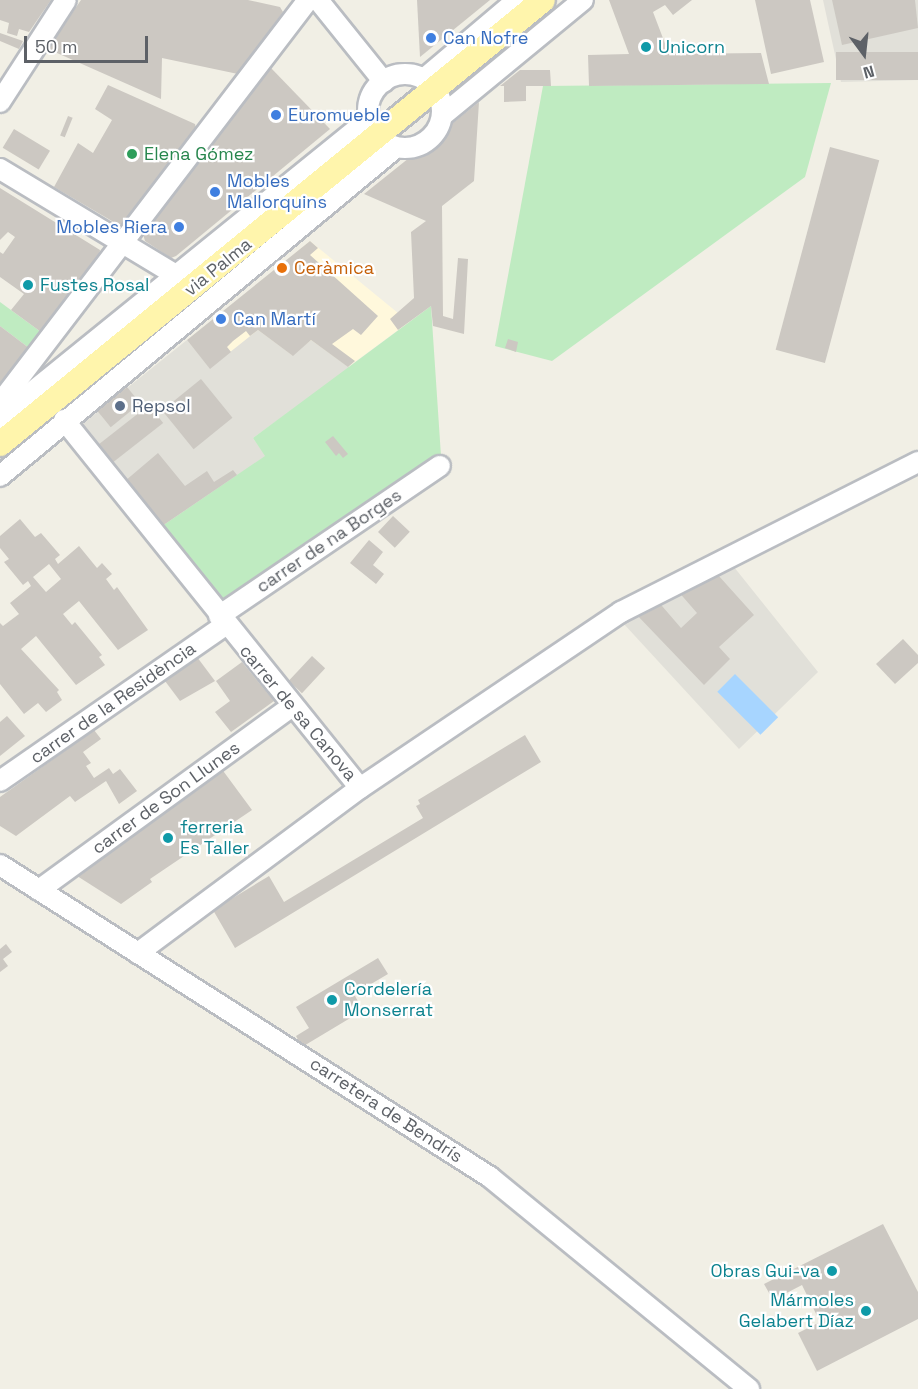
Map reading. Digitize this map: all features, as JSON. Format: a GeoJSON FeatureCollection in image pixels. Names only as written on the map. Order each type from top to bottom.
{"type":"FeatureCollection","features":[{"type":"Feature","properties":{"kind":"main road","name":"via Palma"},"geometry":{"type":"LineString","coordinates":[[0,444],[380,135],[430,84],[543,0]]}},
{"type":"Feature","properties":{"kind":"street"},"geometry":{"type":"LineString","coordinates":[[0,102],[66,0]]}},
{"type":"Feature","properties":{"kind":"street"},"geometry":{"type":"LineString","coordinates":[[0,402],[308,0]]}},
{"type":"Feature","properties":{"kind":"street"},"geometry":{"type":"LineString","coordinates":[[318,0],[384,82]]}},
{"type":"Feature","properties":{"kind":"street"},"geometry":{"type":"LineString","coordinates":[[430,84],[517,0]]}},
{"type":"Feature","properties":{"kind":"street"},"geometry":{"type":"LineString","coordinates":[[443,115],[584,0]]}},
{"type":"Feature","properties":{"kind":"street"},"geometry":{"type":"LineString","coordinates":[[404,74],[430,84],[444,107],[435,133],[413,148],[380,135],[372,95],[384,82],[404,74]]}},
{"type":"Feature","properties":{"kind":"street","name":"via Palma"},"geometry":{"type":"LineString","coordinates":[[0,418],[176,275],[380,135]]}},
{"type":"Feature","properties":{"kind":"street","name":"via Palma"},"geometry":{"type":"LineString","coordinates":[[0,476],[380,135]]}},
{"type":"Feature","properties":{"kind":"street"},"geometry":{"type":"LineString","coordinates":[[0,169],[120,244],[176,275]]}},
{"type":"Feature","properties":{"kind":"street","name":"carrer de sa Canova"},"geometry":{"type":"LineString","coordinates":[[64,420],[222,621],[360,788],[138,952]]}},
{"type":"Feature","properties":{"kind":"street"},"geometry":{"type":"LineString","coordinates":[[360,788],[621,612],[918,462]]}},
{"type":"Feature","properties":{"kind":"street","name":"carrer de na Borges"},"geometry":{"type":"LineString","coordinates":[[222,621],[440,466]]}},
{"type":"Feature","properties":{"kind":"street","name":"carrer de la Residència"},"geometry":{"type":"LineString","coordinates":[[0,781],[222,621]]}},
{"type":"Feature","properties":{"kind":"street","name":"carrer de Son Llunes"},"geometry":{"type":"LineString","coordinates":[[39,890],[292,706]]}},
{"type":"Feature","properties":{"kind":"street","name":"carretera de Bendrís"},"geometry":{"type":"LineString","coordinates":[[0,865],[490,1177],[749,1389]]}},
{"type":"Feature","properties":{"kind":"shaded area"},"geometry":{"type":"Polygon","coordinates":[[[823,0],[918,0],[918,80],[841,82],[823,0]]]}},
{"type":"Feature","properties":{"kind":"shaded area"},"geometry":{"type":"Polygon","coordinates":[[[310,241],[409,322],[348,367],[293,356],[258,330],[231,352],[208,324],[310,241]]]}},
{"type":"Feature","properties":{"kind":"shaded area"},"geometry":{"type":"Polygon","coordinates":[[[258,330],[292,355],[311,340],[350,368],[253,438],[266,456],[162,526],[81,425],[187,340],[210,368],[258,330]]]}},
{"type":"Feature","properties":{"kind":"shaded area"},"geometry":{"type":"Polygon","coordinates":[[[726,557],[818,672],[739,749],[623,623],[726,557]]]}},
{"type":"Feature","properties":{"kind":"green space"},"geometry":{"type":"Polygon","coordinates":[[[831,83],[805,177],[552,361],[495,346],[543,86],[831,83]]]}},
{"type":"Feature","properties":{"kind":"green space"},"geometry":{"type":"Polygon","coordinates":[[[0,302],[41,332],[29,348],[0,326],[0,302]]]}},
{"type":"Feature","properties":{"kind":"green space"},"geometry":{"type":"Polygon","coordinates":[[[431,306],[441,456],[231,602],[224,601],[162,526],[265,456],[253,438],[431,306]]]}},
{"type":"Feature","properties":{"kind":"water"},"geometry":{"type":"Polygon","coordinates":[[[735,674],[778,717],[760,735],[717,692],[735,674]]]}},
{"type":"Feature","properties":{"kind":"building"},"geometry":{"type":"Polygon","coordinates":[[[0,0],[51,0],[29,32],[19,29],[17,36],[7,33],[9,23],[0,20],[0,0]]]}},
{"type":"Feature","properties":{"kind":"building"},"geometry":{"type":"Polygon","coordinates":[[[81,0],[248,0],[280,7],[283,12],[238,74],[162,58],[161,99],[48,49],[81,0]]]}},
{"type":"Feature","properties":{"kind":"building","name":"Can Nofre"},"geometry":{"type":"Polygon","coordinates":[[[417,0],[490,0],[420,57],[417,0]]]}},
{"type":"Feature","properties":{"kind":"building","name":"Unicorn"},"geometry":{"type":"Polygon","coordinates":[[[609,0],[692,0],[673,15],[665,5],[653,12],[669,54],[761,53],[769,84],[589,86],[588,55],[629,54],[609,0]]]}},
{"type":"Feature","properties":{"kind":"building"},"geometry":{"type":"Polygon","coordinates":[[[755,0],[810,0],[824,62],[771,74],[755,0]]]}},
{"type":"Feature","properties":{"kind":"building"},"geometry":{"type":"Polygon","coordinates":[[[832,0],[915,0],[918,28],[842,45],[832,0]]]}},
{"type":"Feature","properties":{"kind":"building"},"geometry":{"type":"Polygon","coordinates":[[[0,33],[23,41],[19,49],[0,41],[0,33]]]}},
{"type":"Feature","properties":{"kind":"building"},"geometry":{"type":"Polygon","coordinates":[[[836,52],[918,52],[918,80],[836,80],[836,52]]]}},
{"type":"Feature","properties":{"kind":"building"},"geometry":{"type":"Polygon","coordinates":[[[271,68],[330,129],[171,258],[145,241],[143,234],[271,68]]]}},
{"type":"Feature","properties":{"kind":"building"},"geometry":{"type":"Polygon","coordinates":[[[520,70],[550,70],[551,86],[526,86],[526,101],[504,102],[504,86],[500,86],[520,70]]]}},
{"type":"Feature","properties":{"kind":"building"},"geometry":{"type":"Polygon","coordinates":[[[108,85],[195,124],[196,129],[123,224],[117,224],[54,187],[78,143],[93,153],[112,120],[95,109],[108,85]]]}},
{"type":"Feature","properties":{"kind":"building"},"geometry":{"type":"Polygon","coordinates":[[[479,102],[474,181],[442,206],[443,316],[453,319],[458,258],[468,259],[464,334],[433,326],[431,306],[398,330],[390,319],[414,298],[411,232],[426,221],[364,194],[479,102]]]}},
{"type":"Feature","properties":{"kind":"building"},"geometry":{"type":"Polygon","coordinates":[[[68,116],[73,118],[65,137],[60,135],[68,116]]]}},
{"type":"Feature","properties":{"kind":"building"},"geometry":{"type":"Polygon","coordinates":[[[14,129],[50,151],[39,169],[3,148],[14,129]]]}},
{"type":"Feature","properties":{"kind":"building"},"geometry":{"type":"Polygon","coordinates":[[[830,147],[879,160],[825,363],[776,350],[830,147]]]}},
{"type":"Feature","properties":{"kind":"building"},"geometry":{"type":"Polygon","coordinates":[[[0,188],[100,250],[99,257],[41,332],[11,310],[24,294],[0,277],[0,252],[3,254],[15,237],[8,232],[0,240],[0,188]]]}},
{"type":"Feature","properties":{"kind":"building"},"geometry":{"type":"Polygon","coordinates":[[[310,241],[318,248],[310,255],[378,316],[361,335],[353,329],[332,344],[355,361],[348,367],[311,340],[293,356],[258,330],[250,336],[246,331],[233,341],[227,347],[231,352],[210,369],[187,340],[310,241]]]}},
{"type":"Feature","properties":{"kind":"building"},"geometry":{"type":"Polygon","coordinates":[[[0,326],[29,348],[0,385],[0,326]]]}},
{"type":"Feature","properties":{"kind":"building"},"geometry":{"type":"Polygon","coordinates":[[[508,339],[518,342],[516,352],[505,348],[508,339]]]}},
{"type":"Feature","properties":{"kind":"building"},"geometry":{"type":"Polygon","coordinates":[[[201,379],[232,418],[194,449],[162,410],[201,379]]]}},
{"type":"Feature","properties":{"kind":"building"},"geometry":{"type":"Polygon","coordinates":[[[127,387],[140,403],[111,427],[97,411],[127,387]]]}},
{"type":"Feature","properties":{"kind":"building"},"geometry":{"type":"Polygon","coordinates":[[[149,405],[163,423],[111,464],[97,446],[149,405]]]}},
{"type":"Feature","properties":{"kind":"building"},"geometry":{"type":"Polygon","coordinates":[[[333,436],[348,454],[343,458],[339,453],[336,456],[325,442],[333,436]]]}},
{"type":"Feature","properties":{"kind":"building"},"geometry":{"type":"Polygon","coordinates":[[[158,453],[185,486],[207,471],[214,482],[233,470],[237,475],[162,526],[125,481],[158,453]]]}},
{"type":"Feature","properties":{"kind":"building"},"geometry":{"type":"Polygon","coordinates":[[[393,516],[410,532],[395,548],[378,532],[393,516]]]}},
{"type":"Feature","properties":{"kind":"building"},"geometry":{"type":"Polygon","coordinates":[[[20,519],[35,537],[41,533],[60,555],[55,559],[58,564],[79,546],[97,568],[102,563],[112,574],[106,579],[114,590],[117,587],[148,630],[118,650],[79,601],[63,614],[72,625],[75,622],[102,655],[99,657],[105,665],[76,685],[36,636],[21,649],[59,690],[57,692],[62,700],[46,712],[38,703],[24,714],[0,684],[0,623],[3,626],[19,614],[10,603],[31,586],[28,581],[23,585],[4,562],[9,559],[0,548],[0,536],[20,519]],[[49,564],[33,577],[46,592],[61,579],[49,564]]]}},
{"type":"Feature","properties":{"kind":"building"},"geometry":{"type":"Polygon","coordinates":[[[369,540],[383,552],[373,565],[384,574],[376,584],[350,563],[369,540]]]}},
{"type":"Feature","properties":{"kind":"building"},"geometry":{"type":"Polygon","coordinates":[[[707,573],[718,575],[754,615],[719,647],[730,659],[704,685],[635,613],[656,599],[681,628],[697,613],[677,590],[707,573]]]}},
{"type":"Feature","properties":{"kind":"building"},"geometry":{"type":"Polygon","coordinates":[[[903,639],[918,655],[918,663],[895,684],[876,664],[903,639]]]}},
{"type":"Feature","properties":{"kind":"building"},"geometry":{"type":"Polygon","coordinates":[[[312,656],[325,668],[302,693],[289,681],[312,656]]]}},
{"type":"Feature","properties":{"kind":"building"},"geometry":{"type":"Polygon","coordinates":[[[197,657],[215,681],[180,701],[165,681],[197,657]]]}},
{"type":"Feature","properties":{"kind":"building"},"geometry":{"type":"Polygon","coordinates":[[[242,662],[274,701],[231,732],[215,712],[230,701],[216,681],[242,662]]]}},
{"type":"Feature","properties":{"kind":"building"},"geometry":{"type":"Polygon","coordinates":[[[7,716],[25,736],[0,756],[0,722],[7,716]]]}},
{"type":"Feature","properties":{"kind":"building"},"geometry":{"type":"Polygon","coordinates":[[[94,730],[101,739],[83,752],[91,763],[86,766],[94,778],[109,768],[113,774],[120,769],[137,791],[119,804],[106,781],[75,802],[70,796],[16,836],[0,826],[0,797],[94,730]]]}},
{"type":"Feature","properties":{"kind":"building"},"geometry":{"type":"Polygon","coordinates":[[[525,735],[541,762],[235,948],[213,910],[269,876],[284,902],[423,818],[416,806],[420,804],[418,800],[525,735]]]}},
{"type":"Feature","properties":{"kind":"building","name":"ferreria Es Taller"},"geometry":{"type":"Polygon","coordinates":[[[221,768],[252,810],[150,879],[152,882],[121,904],[74,874],[221,768]]]}},
{"type":"Feature","properties":{"kind":"building"},"geometry":{"type":"Polygon","coordinates":[[[6,944],[12,952],[3,959],[8,966],[0,972],[0,949],[6,944]]]}},
{"type":"Feature","properties":{"kind":"building","name":"Cordelería Monserrat"},"geometry":{"type":"Polygon","coordinates":[[[378,958],[388,974],[354,994],[361,1007],[355,1011],[357,1014],[302,1047],[296,1036],[309,1028],[296,1007],[378,958]]]}},
{"type":"Feature","properties":{"kind":"building","name":"Mármoles Gelabert Díaz"},"geometry":{"type":"Polygon","coordinates":[[[883,1224],[918,1292],[918,1319],[817,1371],[798,1333],[820,1322],[802,1285],[773,1300],[764,1284],[883,1224]]]}},
{"type":"Feature","properties":{"kind":"place","name":"Can Nofre"},"geometry":{"type":"Point","coordinates":[431,38]}},
{"type":"Feature","properties":{"kind":"place","name":"Unicorn"},"geometry":{"type":"Point","coordinates":[646,47]}},
{"type":"Feature","properties":{"kind":"place","name":"Euromueble"},"geometry":{"type":"Point","coordinates":[276,115]}},
{"type":"Feature","properties":{"kind":"place","name":"Elena Gómez"},"geometry":{"type":"Point","coordinates":[132,154]}},
{"type":"Feature","properties":{"kind":"place","name":"Mobles Mallorquins"},"geometry":{"type":"Point","coordinates":[215,192]}},
{"type":"Feature","properties":{"kind":"place","name":"Mobles Riera"},"geometry":{"type":"Point","coordinates":[179,227]}},
{"type":"Feature","properties":{"kind":"place","name":"Ceràmica"},"geometry":{"type":"Point","coordinates":[282,268]}},
{"type":"Feature","properties":{"kind":"place","name":"Fustes Rosal"},"geometry":{"type":"Point","coordinates":[28,285]}},
{"type":"Feature","properties":{"kind":"place","name":"Can Martí"},"geometry":{"type":"Point","coordinates":[221,319]}},
{"type":"Feature","properties":{"kind":"place","name":"Repsol"},"geometry":{"type":"Point","coordinates":[120,406]}},
{"type":"Feature","properties":{"kind":"place","name":"ferreria Es Taller"},"geometry":{"type":"Point","coordinates":[168,838]}},
{"type":"Feature","properties":{"kind":"place","name":"Cordelería Monserrat"},"geometry":{"type":"Point","coordinates":[332,1000]}},
{"type":"Feature","properties":{"kind":"place","name":"Obras Gui-va"},"geometry":{"type":"Point","coordinates":[832,1271]}},
{"type":"Feature","properties":{"kind":"place","name":"Mármoles Gelabert Díaz"},"geometry":{"type":"Point","coordinates":[866,1311]}}]}
